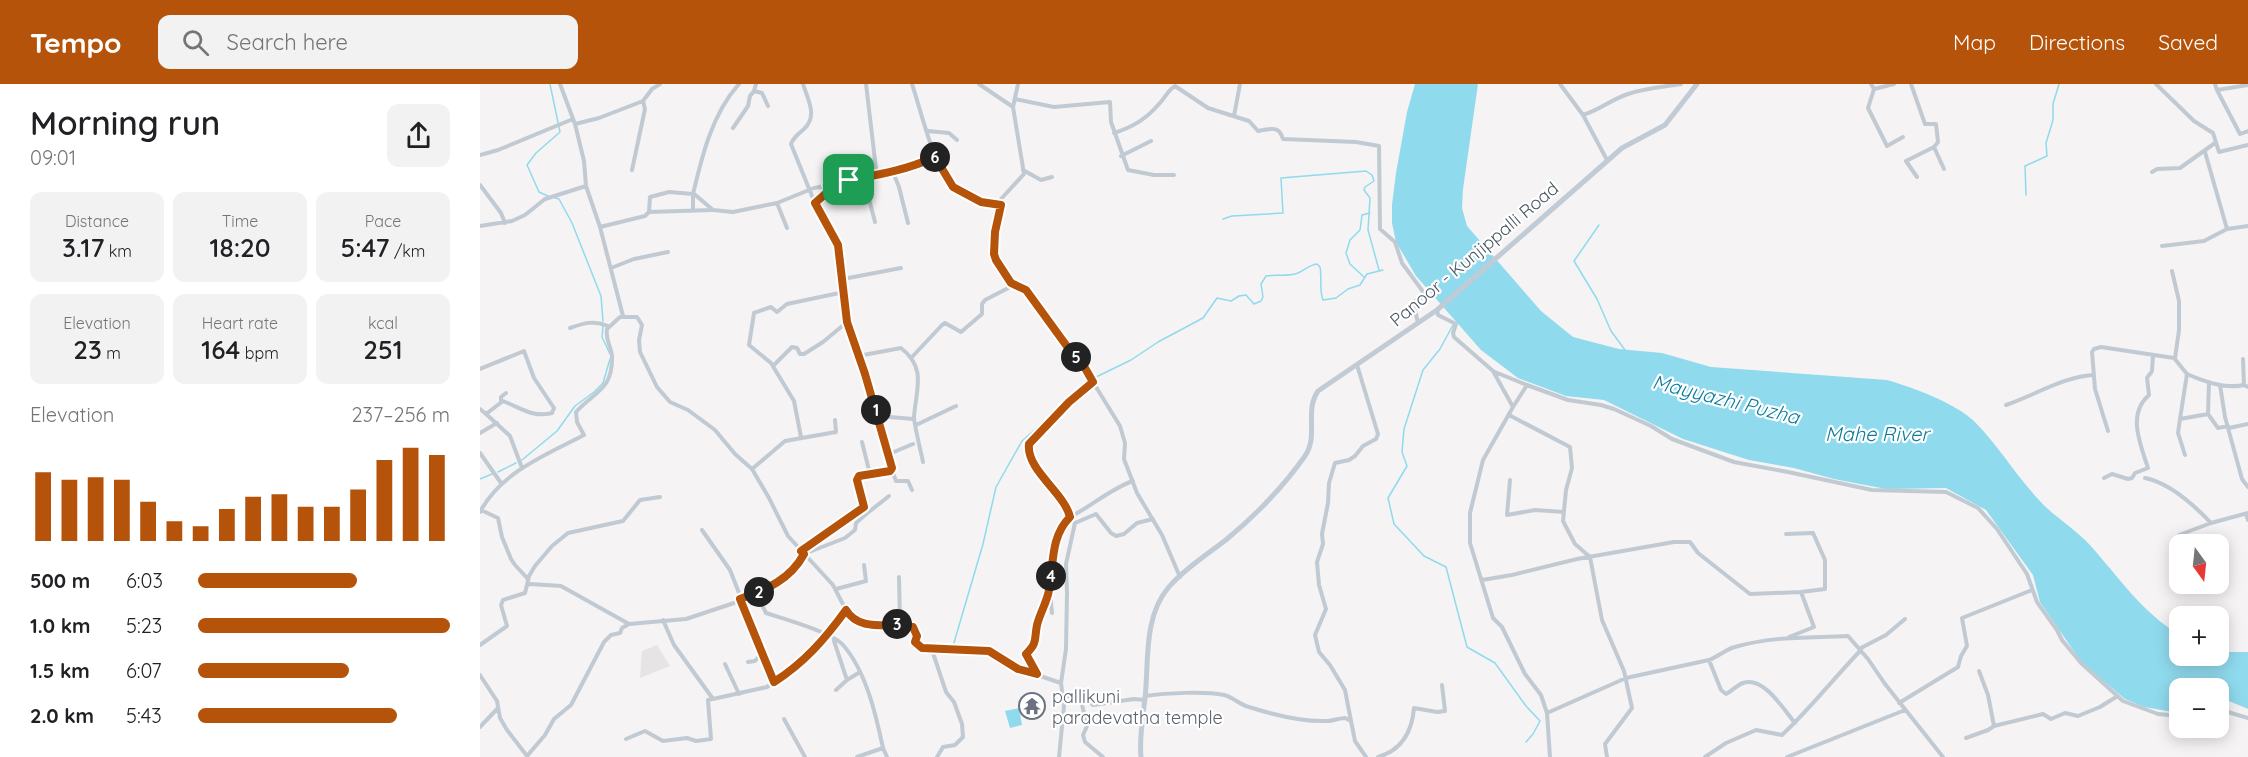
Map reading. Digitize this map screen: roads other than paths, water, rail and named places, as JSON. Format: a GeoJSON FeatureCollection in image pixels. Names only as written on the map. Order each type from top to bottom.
{"type":"FeatureCollection","features":[{"type":"Feature","properties":{"kind":"main road","name":"Panoor - Kunjippalli Road"},"geometry":{"type":"LineString","coordinates":[[1141,757],[1151,627],[1161,598],[1180,577],[1230,536],[1276,493],[1310,447],[1311,412],[1315,395],[1325,384],[1437,310],[1622,148],[1665,125],[1694,85]]}},
{"type":"Feature","properties":{"kind":"street"},"geometry":{"type":"LineString","coordinates":[[560,84],[574,122],[584,161],[586,186],[600,227],[623,316]]}},
{"type":"Feature","properties":{"kind":"street"},"geometry":{"type":"LineString","coordinates":[[480,155],[574,122],[599,118],[643,101],[652,89],[660,84]]}},
{"type":"Feature","properties":{"kind":"street"},"geometry":{"type":"LineString","coordinates":[[693,210],[693,194],[717,117],[730,94],[739,84]]}},
{"type":"Feature","properties":{"kind":"street"},"geometry":{"type":"LineString","coordinates":[[733,128],[748,106],[756,84]]}},
{"type":"Feature","properties":{"kind":"street"},"geometry":{"type":"LineString","coordinates":[[803,84],[813,114],[808,125],[791,144],[815,203],[838,245],[847,322],[878,416],[892,470],[896,481],[908,481],[912,490]]}},
{"type":"Feature","properties":{"kind":"street"},"geometry":{"type":"LineString","coordinates":[[866,84],[877,177]]}},
{"type":"Feature","properties":{"kind":"street"},"geometry":{"type":"LineString","coordinates":[[912,84],[935,157],[953,187],[981,202],[1001,205]]}},
{"type":"Feature","properties":{"kind":"street"},"geometry":{"type":"LineString","coordinates":[[979,84],[1013,108]]}},
{"type":"Feature","properties":{"kind":"street"},"geometry":{"type":"LineString","coordinates":[[1018,84],[1013,108],[1024,174],[1001,198],[994,254],[1014,285],[1026,290],[1085,368],[1122,431],[1125,443],[1124,459],[1137,493],[1167,544],[1180,577]]}},
{"type":"Feature","properties":{"kind":"street"},"geometry":{"type":"LineString","coordinates":[[1234,116],[1240,84]]}},
{"type":"Feature","properties":{"kind":"street"},"geometry":{"type":"LineString","coordinates":[[1560,84],[1584,114],[1607,160]]}},
{"type":"Feature","properties":{"kind":"street"},"geometry":{"type":"LineString","coordinates":[[1584,114],[1596,111],[1625,95],[1648,86],[1681,84]]}},
{"type":"Feature","properties":{"kind":"street"},"geometry":{"type":"LineString","coordinates":[[1871,84],[1874,89],[1868,108],[1887,146],[1903,137]]}},
{"type":"Feature","properties":{"kind":"street"},"geometry":{"type":"LineString","coordinates":[[1874,89],[1894,84]]}},
{"type":"Feature","properties":{"kind":"street"},"geometry":{"type":"LineString","coordinates":[[1911,84],[1925,124],[1936,124],[1938,142],[1934,147],[1906,161],[1917,177]]}},
{"type":"Feature","properties":{"kind":"street"},"geometry":{"type":"LineString","coordinates":[[2156,84],[2194,121],[2213,133],[2219,152],[2248,145]]}},
{"type":"Feature","properties":{"kind":"street"},"geometry":{"type":"LineString","coordinates":[[2216,84],[2240,134],[2248,131]]}},
{"type":"Feature","properties":{"kind":"street"},"geometry":{"type":"LineString","coordinates":[[1114,133],[1130,129],[1138,124],[1175,85],[1208,108],[1253,124],[1258,131],[1278,129],[1283,139],[1356,142],[1379,146],[1380,229],[1395,242],[1402,263],[1424,293],[1421,298],[1413,302],[1418,323]]}},
{"type":"Feature","properties":{"kind":"street"},"geometry":{"type":"LineString","coordinates":[[2217,90],[2248,85]]}},
{"type":"Feature","properties":{"kind":"street"},"geometry":{"type":"LineString","coordinates":[[754,91],[762,93],[768,106]]}},
{"type":"Feature","properties":{"kind":"street"},"geometry":{"type":"LineString","coordinates":[[1015,99],[1054,107],[1110,102],[1114,133],[1128,170],[1154,175],[1174,175]]}},
{"type":"Feature","properties":{"kind":"street"},"geometry":{"type":"LineString","coordinates":[[632,170],[645,109],[643,101]]}},
{"type":"Feature","properties":{"kind":"street"},"geometry":{"type":"LineString","coordinates":[[928,131],[949,133],[957,140]]}},
{"type":"Feature","properties":{"kind":"street"},"geometry":{"type":"LineString","coordinates":[[1121,156],[1151,141]]}},
{"type":"Feature","properties":{"kind":"street"},"geometry":{"type":"LineString","coordinates":[[2152,172],[2157,169],[2180,168],[2216,143]]}},
{"type":"Feature","properties":{"kind":"street"},"geometry":{"type":"LineString","coordinates":[[1934,147],[1944,169]]}},
{"type":"Feature","properties":{"kind":"street"},"geometry":{"type":"LineString","coordinates":[[2205,152],[2227,229]]}},
{"type":"Feature","properties":{"kind":"street"},"geometry":{"type":"LineString","coordinates":[[600,227],[645,216],[649,212],[713,210],[733,212],[777,203],[809,190],[862,178],[877,177],[935,157]]}},
{"type":"Feature","properties":{"kind":"street"},"geometry":{"type":"LineString","coordinates":[[1023,170],[1041,180],[1052,177]]}},
{"type":"Feature","properties":{"kind":"street"},"geometry":{"type":"LineString","coordinates":[[893,172],[908,223]]}},
{"type":"Feature","properties":{"kind":"street"},"geometry":{"type":"LineString","coordinates":[[862,178],[864,193],[868,195],[875,222]]}},
{"type":"Feature","properties":{"kind":"street"},"geometry":{"type":"LineString","coordinates":[[480,185],[501,213],[505,223]]}},
{"type":"Feature","properties":{"kind":"street"},"geometry":{"type":"LineString","coordinates":[[815,203],[832,188],[827,185]]}},
{"type":"Feature","properties":{"kind":"street"},"geometry":{"type":"LineString","coordinates":[[480,226],[505,223],[525,215],[548,198],[586,186]]}},
{"type":"Feature","properties":{"kind":"street"},"geometry":{"type":"LineString","coordinates":[[649,212],[650,197],[658,194],[693,194],[713,210]]}},
{"type":"Feature","properties":{"kind":"street"},"geometry":{"type":"LineString","coordinates":[[777,203],[787,228]]}},
{"type":"Feature","properties":{"kind":"street"},"geometry":{"type":"LineString","coordinates":[[2162,246],[2204,241],[2227,229],[2248,226]]}},
{"type":"Feature","properties":{"kind":"street"},"geometry":{"type":"LineString","coordinates":[[611,268],[634,259],[668,252]]}},
{"type":"Feature","properties":{"kind":"street"},"geometry":{"type":"LineString","coordinates":[[843,279],[901,268]]}},
{"type":"Feature","properties":{"kind":"street"},"geometry":{"type":"LineString","coordinates":[[2172,271],[2179,301],[2179,330],[2175,359]]}},
{"type":"Feature","properties":{"kind":"street"},"geometry":{"type":"LineString","coordinates":[[912,357],[942,325],[945,323],[961,332],[982,314],[982,304],[985,300],[1014,285]]}},
{"type":"Feature","properties":{"kind":"street"},"geometry":{"type":"LineString","coordinates":[[801,437],[794,401],[773,366],[749,345],[754,313],[771,307],[777,312],[787,304],[844,292]]}},
{"type":"Feature","properties":{"kind":"street"},"geometry":{"type":"LineString","coordinates":[[1437,310],[1438,315],[1456,324],[1452,333],[1454,337],[1493,371],[1568,400],[1601,405],[1652,426],[1672,439],[1734,462],[1872,490],[1946,492],[1978,508],[2017,557],[2027,574],[2037,602],[2072,653],[2116,697],[2158,714],[2169,715]]}},
{"type":"Feature","properties":{"kind":"street"},"geometry":{"type":"LineString","coordinates":[[528,578],[511,558],[502,537],[498,518],[480,511],[501,483],[522,468],[584,435],[577,422],[576,412],[605,387],[611,375],[612,352],[606,335],[608,326],[623,316],[638,317],[642,321],[640,352],[652,378],[666,398],[705,421],[752,469],[770,498],[788,536],[836,589],[846,610],[855,619],[866,626],[900,624],[913,627],[917,636],[915,642],[922,648],[989,651],[1018,669],[1061,682]]}},
{"type":"Feature","properties":{"kind":"street"},"geometry":{"type":"LineString","coordinates":[[570,328],[598,321],[608,326]]}},
{"type":"Feature","properties":{"kind":"street"},"geometry":{"type":"LineString","coordinates":[[773,366],[792,347],[797,348],[800,354],[804,354],[847,322]]}},
{"type":"Feature","properties":{"kind":"street"},"geometry":{"type":"LineString","coordinates":[[2108,431],[2095,389],[2092,352],[2094,349],[2101,347],[2175,359],[2187,374],[2209,382],[2234,387],[2247,387],[2243,359]]}},
{"type":"Feature","properties":{"kind":"street"},"geometry":{"type":"LineString","coordinates":[[858,356],[901,348],[912,357],[916,367],[918,393],[913,419],[923,462]]}},
{"type":"Feature","properties":{"kind":"street"},"geometry":{"type":"LineString","coordinates":[[480,369],[524,351],[534,378],[554,408],[552,414],[532,415],[506,402],[501,402],[486,414]]}},
{"type":"Feature","properties":{"kind":"street"},"geometry":{"type":"LineString","coordinates":[[2104,478],[2112,474],[2128,479],[2132,478],[2135,473],[2148,468],[2135,423],[2140,403],[2149,395],[2147,378],[2152,371],[2153,355]]}},
{"type":"Feature","properties":{"kind":"street"},"geometry":{"type":"LineString","coordinates":[[1356,365],[1378,434],[1376,439],[1362,446],[1355,456],[1335,463],[1329,483],[1322,534],[1323,544],[1317,562],[1319,585],[1326,609],[1315,635],[1319,652],[1345,690],[1355,741],[1366,757]]}},
{"type":"Feature","properties":{"kind":"street"},"geometry":{"type":"LineString","coordinates":[[1493,371],[1513,407]]}},
{"type":"Feature","properties":{"kind":"street"},"geometry":{"type":"LineString","coordinates":[[2185,455],[2178,433],[2187,374]]}},
{"type":"Feature","properties":{"kind":"street"},"geometry":{"type":"LineString","coordinates":[[2006,405],[2032,397],[2065,380],[2093,375]]}},
{"type":"Feature","properties":{"kind":"street"},"geometry":{"type":"LineString","coordinates":[[1075,523],[1069,518],[1064,503],[1034,464],[1028,451],[1029,444],[1092,381]]}},
{"type":"Feature","properties":{"kind":"street"},"geometry":{"type":"LineString","coordinates":[[2209,382],[2208,414],[2218,428],[2248,424]]}},
{"type":"Feature","properties":{"kind":"street"},"geometry":{"type":"LineString","coordinates":[[1527,385],[1483,460],[1470,513],[1470,543],[1493,618],[1502,627],[1525,674],[1541,695],[1547,713],[1550,757]]}},
{"type":"Feature","properties":{"kind":"street"},"geometry":{"type":"LineString","coordinates":[[2220,385],[2228,427],[2243,482],[2248,487]]}},
{"type":"Feature","properties":{"kind":"street"},"geometry":{"type":"LineString","coordinates":[[501,402],[501,397],[506,393]]}},
{"type":"Feature","properties":{"kind":"street"},"geometry":{"type":"LineString","coordinates":[[916,425],[956,406]]}},
{"type":"Feature","properties":{"kind":"street"},"geometry":{"type":"LineString","coordinates":[[480,409],[510,436],[522,468]]}},
{"type":"Feature","properties":{"kind":"street"},"geometry":{"type":"LineString","coordinates":[[2180,419],[2208,414]]}},
{"type":"Feature","properties":{"kind":"street"},"geometry":{"type":"LineString","coordinates":[[1509,415],[1570,447],[1572,468],[1566,490],[1563,521],[1575,544],[1590,557],[1602,620],[1626,678],[1632,708],[1606,741],[1607,757]]}},
{"type":"Feature","properties":{"kind":"street"},"geometry":{"type":"LineString","coordinates":[[878,416],[913,419]]}},
{"type":"Feature","properties":{"kind":"street"},"geometry":{"type":"LineString","coordinates":[[752,469],[785,441],[836,432],[835,420]]}},
{"type":"Feature","properties":{"kind":"street"},"geometry":{"type":"LineString","coordinates":[[480,433],[497,423]]}},
{"type":"Feature","properties":{"kind":"street"},"geometry":{"type":"LineString","coordinates":[[862,442],[870,474]]}},
{"type":"Feature","properties":{"kind":"street"},"geometry":{"type":"LineString","coordinates":[[889,454],[913,444]]}},
{"type":"Feature","properties":{"kind":"street"},"geometry":{"type":"LineString","coordinates":[[480,453],[501,483]]}},
{"type":"Feature","properties":{"kind":"street"},"geometry":{"type":"LineString","coordinates":[[480,675],[499,707],[500,718],[507,730],[528,756],[545,735],[554,719],[571,705],[582,688],[604,642],[611,635],[620,633],[622,628],[630,624],[686,619],[734,603],[785,577],[796,568],[802,553],[864,507],[857,480],[859,476],[892,470]]}},
{"type":"Feature","properties":{"kind":"street"},"geometry":{"type":"LineString","coordinates":[[2145,478],[2157,481],[2184,499],[2211,523]]}},
{"type":"Feature","properties":{"kind":"street"},"geometry":{"type":"LineString","coordinates":[[1510,480],[1507,515],[1535,510],[1564,512]]}},
{"type":"Feature","properties":{"kind":"street"},"geometry":{"type":"LineString","coordinates":[[1037,674],[1026,654],[1036,643],[1037,624],[1049,593],[1052,555],[1059,531],[1069,518],[1085,510],[1112,490],[1133,481]]}},
{"type":"Feature","properties":{"kind":"street"},"geometry":{"type":"LineString","coordinates":[[480,645],[507,626],[502,602],[512,596],[525,593],[528,578],[542,558],[568,533],[623,521],[640,500],[660,496]]}},
{"type":"Feature","properties":{"kind":"street"},"geometry":{"type":"LineString","coordinates":[[802,553],[845,538],[855,530],[856,523],[889,496]]}},
{"type":"Feature","properties":{"kind":"street"},"geometry":{"type":"LineString","coordinates":[[2182,534],[2247,513],[2248,520]]}},
{"type":"Feature","properties":{"kind":"street"},"geometry":{"type":"LineString","coordinates":[[1075,523],[1096,514],[1116,536],[1124,534],[1137,523],[1153,519]]}},
{"type":"Feature","properties":{"kind":"street"},"geometry":{"type":"LineString","coordinates":[[1059,757],[1064,706],[1061,682],[1066,649],[1068,593],[1066,564],[1075,523]]}},
{"type":"Feature","properties":{"kind":"street"},"geometry":{"type":"LineString","coordinates":[[702,530],[730,570],[774,682]]}},
{"type":"Feature","properties":{"kind":"street"},"geometry":{"type":"LineString","coordinates":[[1482,580],[1590,557],[1674,542],[1690,542],[1698,553],[1750,594],[1826,589],[1825,560],[1813,533],[1786,534]]}},
{"type":"Feature","properties":{"kind":"street"},"geometry":{"type":"LineString","coordinates":[[836,589],[866,581],[864,565]]}},
{"type":"Feature","properties":{"kind":"street"},"geometry":{"type":"LineString","coordinates":[[899,577],[900,624]]}},
{"type":"Feature","properties":{"kind":"street"},"geometry":{"type":"LineString","coordinates":[[527,585],[561,586],[630,624]]}},
{"type":"Feature","properties":{"kind":"street"},"geometry":{"type":"LineString","coordinates":[[1899,703],[1958,667],[1967,646],[1962,618],[2032,590]]}},
{"type":"Feature","properties":{"kind":"street"},"geometry":{"type":"LineString","coordinates":[[1547,713],[1626,678],[1709,660],[1720,656],[1732,647],[1788,637],[1814,627],[1801,592]]}},
{"type":"Feature","properties":{"kind":"street"},"geometry":{"type":"LineString","coordinates":[[756,593],[766,613],[800,624],[842,644],[860,672],[876,712],[887,757]]}},
{"type":"Feature","properties":{"kind":"street"},"geometry":{"type":"LineString","coordinates":[[1049,593],[1052,613]]}},
{"type":"Feature","properties":{"kind":"street"},"geometry":{"type":"LineString","coordinates":[[626,739],[645,731],[663,741],[687,738],[696,741],[711,739],[708,700],[767,687],[797,667],[827,636],[846,610]]}},
{"type":"Feature","properties":{"kind":"street"},"geometry":{"type":"LineString","coordinates":[[1705,757],[1726,743],[1756,730],[1782,735],[1809,710],[1826,686],[1860,650],[1886,635],[1905,619]]}},
{"type":"Feature","properties":{"kind":"street"},"geometry":{"type":"LineString","coordinates":[[663,620],[674,645],[713,699]]}},
{"type":"Feature","properties":{"kind":"street"},"geometry":{"type":"LineString","coordinates":[[1788,637],[1800,639],[1848,636],[1943,757]]}},
{"type":"Feature","properties":{"kind":"street"},"geometry":{"type":"LineString","coordinates":[[834,640],[847,681]]}},
{"type":"Feature","properties":{"kind":"street"},"geometry":{"type":"LineString","coordinates":[[932,650],[946,692],[954,702],[962,724],[963,736],[955,745],[943,747],[938,757]]}},
{"type":"Feature","properties":{"kind":"street"},"geometry":{"type":"LineString","coordinates":[[748,662],[755,661],[762,652]]}},
{"type":"Feature","properties":{"kind":"street"},"geometry":{"type":"LineString","coordinates":[[1709,660],[1721,690],[1726,693],[1743,683],[1753,683],[1773,694],[1795,723]]}},
{"type":"Feature","properties":{"kind":"street"},"geometry":{"type":"LineString","coordinates":[[725,664],[739,694]]}},
{"type":"Feature","properties":{"kind":"street"},"geometry":{"type":"LineString","coordinates":[[1979,671],[1988,695],[1994,726]]}},
{"type":"Feature","properties":{"kind":"street"},"geometry":{"type":"LineString","coordinates":[[836,690],[860,672]]}},
{"type":"Feature","properties":{"kind":"street"},"geometry":{"type":"LineString","coordinates":[[1378,757],[1395,749],[1408,735],[1414,719],[1414,708],[1445,711],[1442,685]]}},
{"type":"Feature","properties":{"kind":"street"},"geometry":{"type":"LineString","coordinates":[[1063,696],[1087,698],[1093,705],[1166,693],[1226,695],[1242,705],[1258,710],[1326,721],[1345,717],[1351,722]]}},
{"type":"Feature","properties":{"kind":"street"},"geometry":{"type":"LineString","coordinates":[[1080,696],[1087,726],[1083,735],[1085,742],[1103,757]]}},
{"type":"Feature","properties":{"kind":"street"},"geometry":{"type":"LineString","coordinates":[[1966,738],[1994,726],[2043,714],[2051,719],[2065,713],[2078,717],[2116,697]]}},
{"type":"Feature","properties":{"kind":"street"},"geometry":{"type":"LineString","coordinates":[[480,727],[499,707]]}},
{"type":"Feature","properties":{"kind":"street"},"geometry":{"type":"LineString","coordinates":[[1787,757],[1905,710]]}},
{"type":"Feature","properties":{"kind":"street"},"geometry":{"type":"LineString","coordinates":[[2229,713],[2248,718]]}},
{"type":"Feature","properties":{"kind":"street"},"geometry":{"type":"LineString","coordinates":[[784,719],[805,757]]}},
{"type":"Feature","properties":{"kind":"street"},"geometry":{"type":"LineString","coordinates":[[857,757],[883,748]]}},
{"type":"Feature","properties":{"kind":"water","name":"Mahe River"},"geometry":{"type":"Polygon","coordinates":[[[1415,84],[1478,84],[1463,189],[1462,208],[1467,226],[1541,311],[1573,337],[1619,349],[1662,353],[1711,367],[1887,380],[1921,391],[1955,408],[1974,421],[2038,499],[2089,544],[2142,605],[2169,627],[2169,666],[2229,666],[2229,652],[2248,652],[2248,709],[2229,701],[2229,678],[2169,678],[2169,711],[2144,707],[2125,699],[2082,663],[2040,602],[2033,575],[1986,510],[1946,488],[1886,489],[1749,460],[1683,439],[1604,400],[1566,396],[1518,378],[1481,350],[1416,276],[1396,242],[1392,223],[1392,205],[1407,112],[1415,84]]]}},
{"type":"Feature","properties":{"kind":"water"},"geometry":{"type":"Polygon","coordinates":[[[1019,708],[1022,725],[1010,728],[1005,711],[1019,708]]]}},
{"type":"Feature","properties":{"kind":"waterway"},"geometry":{"type":"LineString","coordinates":[[548,196],[539,192],[527,165],[536,153],[560,132],[550,84]]}},
{"type":"Feature","properties":{"kind":"waterway"},"geometry":{"type":"LineString","coordinates":[[2026,195],[2025,166],[2047,156],[2046,143],[2053,120],[2053,104],[2059,84]]}},
{"type":"Feature","properties":{"kind":"waterway"},"geometry":{"type":"LineString","coordinates":[[1223,219],[1232,216],[1283,213],[1281,178],[1366,171],[1372,175],[1374,181],[1364,190],[1370,198],[1368,230],[1379,270]]}},
{"type":"Feature","properties":{"kind":"waterway"},"geometry":{"type":"LineString","coordinates":[[555,198],[559,199],[572,223],[601,296],[603,321]]}},
{"type":"Feature","properties":{"kind":"waterway"},"geometry":{"type":"LineString","coordinates":[[1364,277],[1350,264],[1346,253],[1350,240],[1360,230],[1362,215],[1370,213]]}},
{"type":"Feature","properties":{"kind":"waterway"},"geometry":{"type":"LineString","coordinates":[[1599,225],[1574,261],[1597,299],[1611,331],[1625,350]]}},
{"type":"Feature","properties":{"kind":"waterway"},"geometry":{"type":"LineString","coordinates":[[1094,378],[1131,360],[1158,342],[1203,318],[1217,298],[1231,301],[1246,295],[1254,304],[1261,301],[1263,297],[1261,284],[1266,276],[1294,274],[1317,264],[1320,267],[1323,300],[1336,298],[1348,289],[1360,285],[1367,274],[1383,270]]}},
{"type":"Feature","properties":{"kind":"waterway"},"geometry":{"type":"LineString","coordinates":[[1453,325],[1440,349],[1423,370],[1404,429],[1402,452],[1407,466],[1388,498],[1394,524],[1424,556],[1446,567],[1467,647],[1495,663],[1526,706],[1540,721],[1526,742]]}},
{"type":"Feature","properties":{"kind":"waterway"},"geometry":{"type":"LineString","coordinates":[[603,326],[602,337],[610,354]]}},
{"type":"Feature","properties":{"kind":"waterway"},"geometry":{"type":"LineString","coordinates":[[522,460],[557,431],[575,406],[603,383],[610,359]]}},
{"type":"Feature","properties":{"kind":"waterway"},"geometry":{"type":"LineString","coordinates":[[953,646],[983,544],[996,487],[1022,441],[1090,381]]}},
{"type":"Feature","properties":{"kind":"waterway"},"geometry":{"type":"LineString","coordinates":[[498,472],[516,463]]}},
{"type":"Feature","properties":{"kind":"waterway"},"geometry":{"type":"LineString","coordinates":[[480,479],[492,474]]}},
{"type":"Feature","properties":{"kind":"place","name":"pallikuni paradevatha temple"},"geometry":{"type":"Point","coordinates":[1032,706]}},
{"type":"Feature","properties":{"kind":"water label","name":"Mayyazhi Puzha"},"geometry":{"type":"Point","coordinates":[1726,399]}}]}
